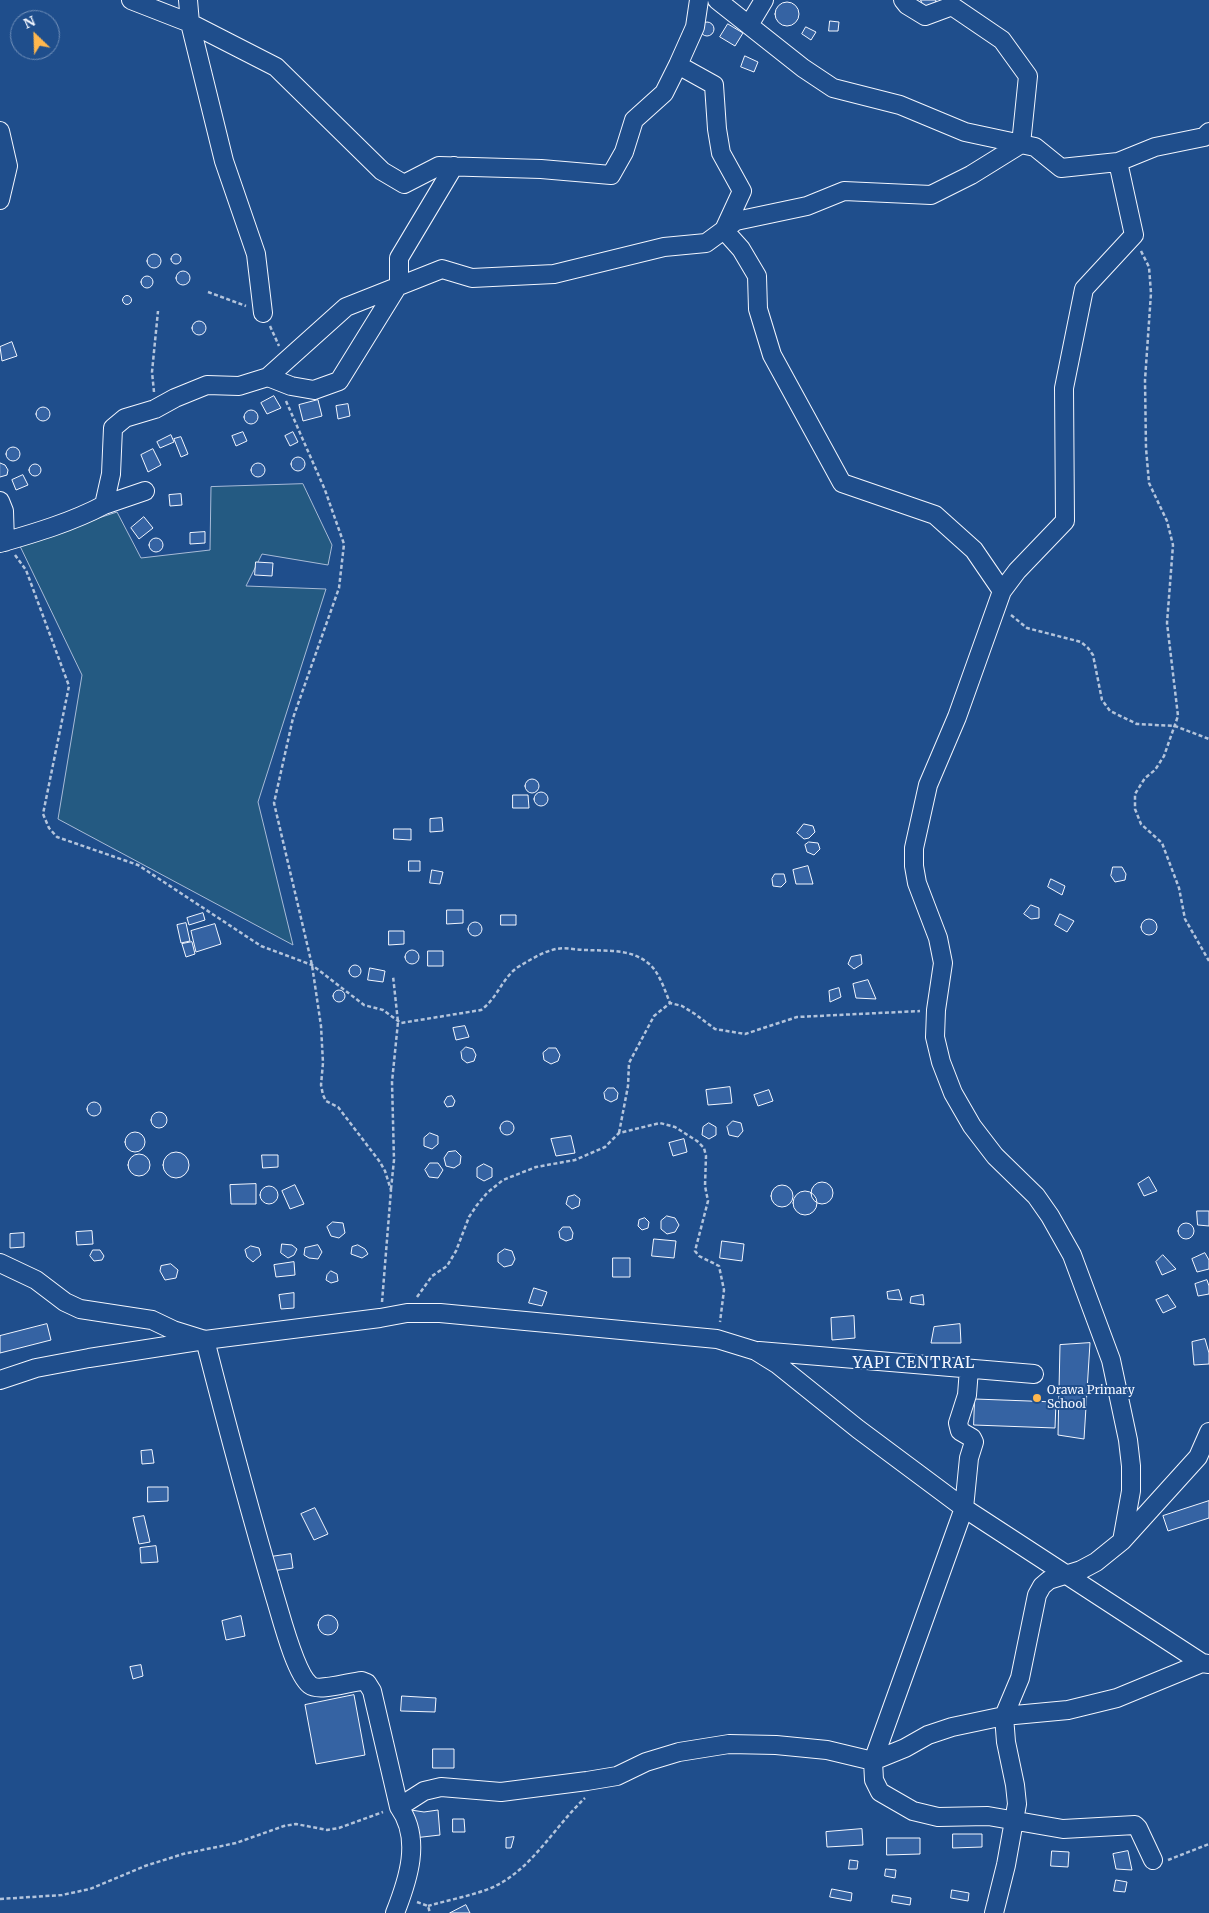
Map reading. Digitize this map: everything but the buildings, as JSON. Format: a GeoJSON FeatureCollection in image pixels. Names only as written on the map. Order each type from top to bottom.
{"type":"FeatureCollection","features":[{"type":"Feature","properties":{"kind":"street"},"geometry":{"type":"LineString","coordinates":[[131,0],[190,23],[276,67],[382,171],[404,184],[439,166],[541,168],[612,175],[624,152],[634,120],[664,93],[678,65],[695,27],[699,0]]}},
{"type":"Feature","properties":{"kind":"street"},"geometry":{"type":"LineString","coordinates":[[188,0],[190,23],[224,161],[256,254],[263,312]]}},
{"type":"Feature","properties":{"kind":"street"},"geometry":{"type":"LineString","coordinates":[[717,0],[803,68],[833,88],[900,105],[965,132],[1035,147],[1061,168],[1118,162],[1155,147],[1204,137],[1209,132]]}},
{"type":"Feature","properties":{"kind":"street"},"geometry":{"type":"LineString","coordinates":[[749,25],[764,0]]}},
{"type":"Feature","properties":{"kind":"street"},"geometry":{"type":"LineString","coordinates":[[903,0],[907,5],[925,16],[952,6],[1002,40],[1028,76],[1021,144]]}},
{"type":"Feature","properties":{"kind":"street"},"geometry":{"type":"LineString","coordinates":[[678,65],[714,85],[717,129],[721,153],[742,191],[724,230]]}},
{"type":"Feature","properties":{"kind":"street"},"geometry":{"type":"LineString","coordinates":[[0,131],[8,166],[0,200]]}},
{"type":"Feature","properties":{"kind":"street"},"geometry":{"type":"LineString","coordinates":[[104,505],[111,474],[113,428],[125,418],[155,408],[207,385],[239,386],[268,377],[346,307],[399,284],[442,269],[472,278],[554,274],[664,247],[706,244],[736,221],[807,206],[844,191],[931,194],[971,175],[1021,144]]}},
{"type":"Feature","properties":{"kind":"street"},"geometry":{"type":"LineString","coordinates":[[1118,162],[1134,236],[1084,289],[1064,388],[1065,521],[1017,571],[1002,591],[957,717],[928,785],[914,848],[914,866],[917,883],[938,938],[942,962],[936,1010],[935,1037],[940,1062],[953,1093],[972,1126],[990,1148],[1036,1196],[1050,1216],[1072,1255],[1111,1360],[1128,1440],[1131,1466],[1131,1492],[1122,1541]]}},
{"type":"Feature","properties":{"kind":"street"},"geometry":{"type":"LineString","coordinates":[[268,377],[291,386],[314,390],[339,382],[399,284],[399,258],[454,166]]}},
{"type":"Feature","properties":{"kind":"street"},"geometry":{"type":"LineString","coordinates":[[724,230],[741,249],[757,276],[758,308],[772,355],[842,483],[935,515],[974,550],[1002,591]]}},
{"type":"Feature","properties":{"kind":"street"},"geometry":{"type":"LineString","coordinates":[[0,501],[4,511],[3,543],[89,513],[104,505],[144,491]]}},
{"type":"Feature","properties":{"kind":"street"},"geometry":{"type":"LineString","coordinates":[[0,1263],[36,1280],[65,1302],[80,1309],[152,1320],[173,1330],[205,1340]]}},
{"type":"Feature","properties":{"kind":"street"},"geometry":{"type":"LineString","coordinates":[[0,1380],[36,1368],[89,1358],[205,1340],[380,1318],[407,1312],[440,1313],[717,1339],[756,1351],[1034,1374]]}},
{"type":"Feature","properties":{"kind":"street"},"geometry":{"type":"LineString","coordinates":[[205,1340],[262,1555],[286,1634],[304,1678],[312,1687],[322,1688],[362,1681],[367,1683],[375,1699],[399,1807],[410,1829],[411,1848],[405,1887],[394,1913]]}},
{"type":"Feature","properties":{"kind":"street"},"geometry":{"type":"LineString","coordinates":[[756,1351],[777,1364],[858,1429],[964,1508],[1205,1664]]}},
{"type":"Feature","properties":{"kind":"street"},"geometry":{"type":"LineString","coordinates":[[969,1369],[967,1394],[958,1423],[960,1431],[972,1438],[974,1442],[969,1458],[964,1508],[873,1761],[874,1780],[880,1792],[913,1812],[938,1817],[988,1816],[1063,1829],[1135,1825],[1153,1860]]}},
{"type":"Feature","properties":{"kind":"street"},"geometry":{"type":"LineString","coordinates":[[994,1913],[1006,1865],[1016,1804],[1015,1785],[1006,1742],[1004,1716],[1020,1678],[1037,1595],[1042,1586],[1050,1580],[1096,1562],[1122,1541],[1198,1457],[1209,1432]]}},
{"type":"Feature","properties":{"kind":"street"},"geometry":{"type":"LineString","coordinates":[[399,1807],[424,1791],[441,1787],[501,1792],[587,1781],[617,1776],[646,1762],[679,1752],[729,1744],[776,1745],[827,1750],[873,1761],[905,1748],[928,1735],[952,1727],[1004,1716],[1068,1710],[1117,1698],[1205,1664]]}},
{"type":"Feature","properties":{"kind":"path"},"geometry":{"type":"LineString","coordinates":[[1134,236],[1149,267],[1151,292],[1145,380],[1146,448],[1149,483],[1167,521],[1173,545],[1167,623],[1178,716],[1164,756],[1155,770],[1145,778],[1135,794],[1135,808],[1141,824],[1162,843],[1179,888],[1185,919],[1209,961]]}},
{"type":"Feature","properties":{"kind":"path"},"geometry":{"type":"LineString","coordinates":[[155,408],[152,372],[158,311]]}},
{"type":"Feature","properties":{"kind":"path"},"geometry":{"type":"LineString","coordinates":[[268,377],[288,403],[325,490],[344,544],[339,588],[293,718],[274,803],[312,965],[321,1026],[323,1063],[321,1084],[323,1095],[326,1101],[338,1107],[380,1162],[391,1190]]}},
{"type":"Feature","properties":{"kind":"path"},"geometry":{"type":"LineString","coordinates":[[3,543],[26,570],[69,686],[43,814],[49,828],[57,837],[138,865],[261,946],[312,965],[364,1005],[391,1015],[398,1022],[406,1023],[482,1010],[516,969],[538,955],[564,948],[610,950],[637,956],[650,964],[662,984],[670,1003]]}},
{"type":"Feature","properties":{"kind":"path"},"geometry":{"type":"LineString","coordinates":[[1002,591],[1007,612],[1027,628],[1081,642],[1088,648],[1093,655],[1102,700],[1110,711],[1137,724],[1175,726],[1209,740]]}},
{"type":"Feature","properties":{"kind":"path"},"geometry":{"type":"LineString","coordinates":[[380,1318],[384,1292],[394,1160],[392,1082],[398,1022],[394,976]]}},
{"type":"Feature","properties":{"kind":"path"},"geometry":{"type":"LineString","coordinates":[[670,1003],[682,1006],[715,1029],[745,1034],[797,1017],[936,1010]]}},
{"type":"Feature","properties":{"kind":"path"},"geometry":{"type":"LineString","coordinates":[[619,1133],[628,1086],[629,1063],[654,1016],[670,1003]]}},
{"type":"Feature","properties":{"kind":"path"},"geometry":{"type":"LineString","coordinates":[[407,1312],[432,1276],[447,1266],[456,1251],[473,1211],[493,1187],[503,1180],[536,1167],[575,1160],[605,1147],[619,1133],[660,1124],[680,1130],[704,1148],[706,1156],[705,1186],[708,1202],[695,1251],[699,1256],[717,1263],[720,1270],[724,1301],[717,1339]]}},
{"type":"Feature","properties":{"kind":"path"},"geometry":{"type":"LineString","coordinates":[[428,1906],[491,1888],[509,1878],[528,1862],[577,1806],[593,1793]]}},
{"type":"Feature","properties":{"kind":"path"},"geometry":{"type":"LineString","coordinates":[[0,1899],[62,1895],[90,1889],[155,1863],[183,1854],[236,1843],[284,1826],[296,1824],[327,1830],[399,1807]]}},
{"type":"Feature","properties":{"kind":"path"},"geometry":{"type":"LineString","coordinates":[[1153,1860],[1157,1863],[1162,1863],[1209,1844]]}},
{"type":"Feature","properties":{"kind":"shaded area"},"geometry":{"type":"Polygon","coordinates":[[[303,484],[332,545],[328,565],[262,554],[246,586],[326,589],[258,802],[293,945],[58,819],[82,675],[19,544],[117,512],[141,558],[210,550],[211,487],[303,484]]]}},
{"type":"Feature","properties":{"kind":"place","name":"Orawa Primary School"},"geometry":{"type":"Point","coordinates":[1037,1398]}},
{"type":"Feature","properties":{"kind":"district","name":"YAPI CENTRAL"},"geometry":{"type":"Point","coordinates":[914,1364]}}]}
